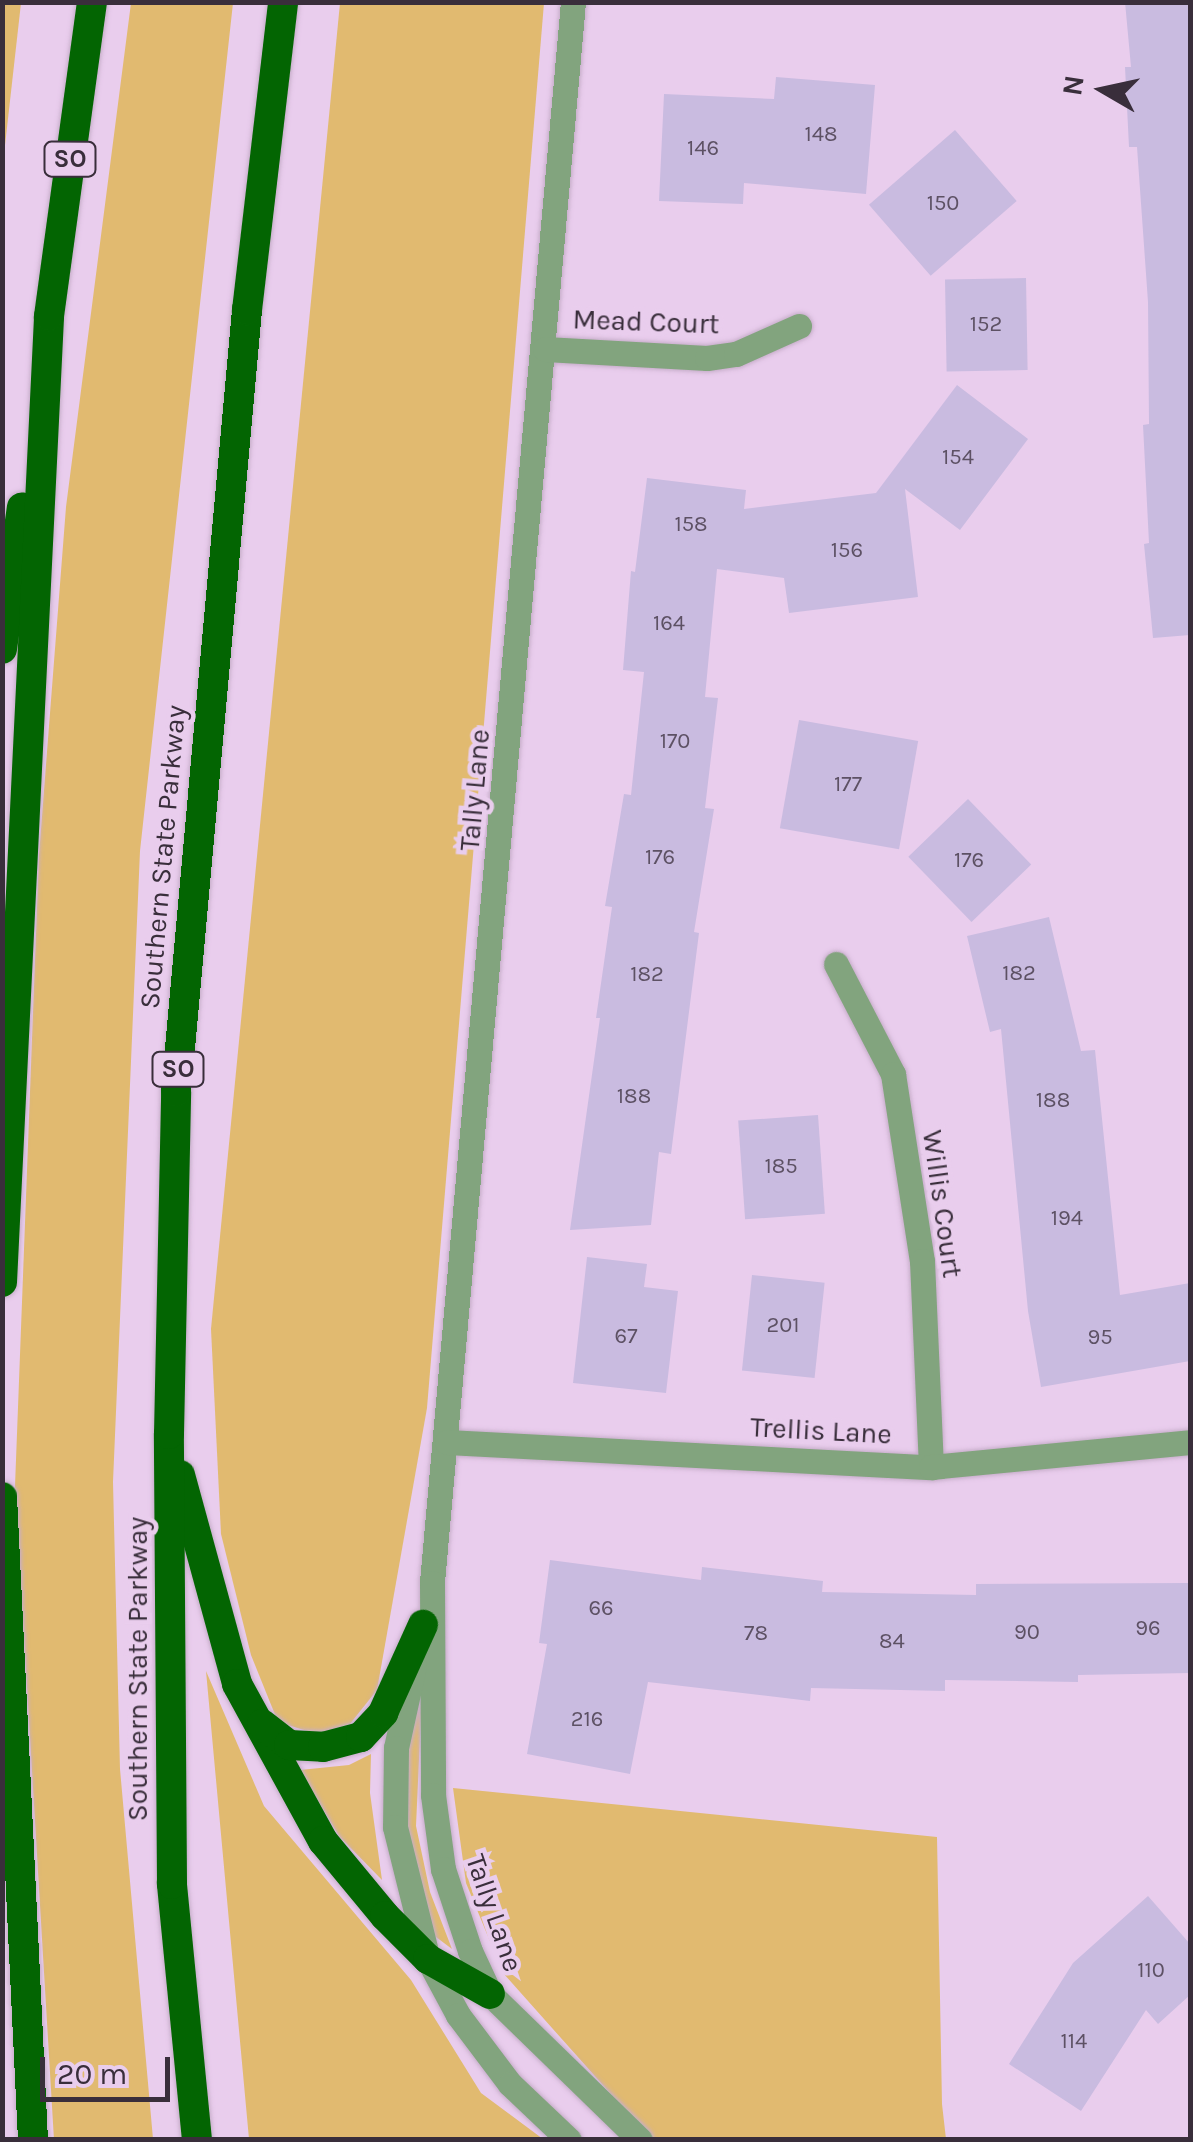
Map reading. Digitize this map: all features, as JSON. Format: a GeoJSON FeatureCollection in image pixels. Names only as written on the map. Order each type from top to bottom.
{"type":"FeatureCollection","features":[{"type":"Feature","properties":{"kind":"highway","name":"SO"},"geometry":{"type":"LineString","coordinates":[[2,1282],[48,316],[92,2]]}},
{"type":"Feature","properties":{"kind":"highway","name":"Southern State Parkway"},"geometry":{"type":"LineString","coordinates":[[197,2140],[172,1884],[169,1434],[177,1072],[245,329],[283,2]]}},
{"type":"Feature","properties":{"kind":"highway"},"geometry":{"type":"LineString","coordinates":[[2,650],[48,316]]}},
{"type":"Feature","properties":{"kind":"highway"},"geometry":{"type":"LineString","coordinates":[[169,1434],[237,1684],[323,1841],[385,1916],[428,1959],[490,1994]]}},
{"type":"Feature","properties":{"kind":"highway"},"geometry":{"type":"LineString","coordinates":[[2,1497],[33,2140]]}},
{"type":"Feature","properties":{"kind":"highway"},"geometry":{"type":"LineString","coordinates":[[256,1719],[289,1744],[322,1747],[361,1736],[383,1714],[423,1625]]}},
{"type":"Feature","properties":{"kind":"street","name":"Tally Lane"},"geometry":{"type":"LineString","coordinates":[[569,2140],[510,2084],[458,2015],[428,1959],[394,1827],[396,1748],[432,1582],[447,1442],[573,2]]}},
{"type":"Feature","properties":{"kind":"street","name":"Mead Court"},"geometry":{"type":"LineString","coordinates":[[545,349],[708,358],[736,354],[799,326]]}},
{"type":"Feature","properties":{"kind":"street","name":"Willis Court"},"geometry":{"type":"LineString","coordinates":[[836,964],[894,1074],[922,1261],[931,1467]]}},
{"type":"Feature","properties":{"kind":"street","name":"Trellis Lane"},"geometry":{"type":"LineString","coordinates":[[447,1442],[931,1467],[1190,1442]]}},
{"type":"Feature","properties":{"kind":"street","name":"Tally Lane"},"geometry":{"type":"LineString","coordinates":[[432,1582],[436,1814],[443,1869],[470,1951],[490,1994],[640,2140]]}},
{"type":"Feature","properties":{"kind":"shaded area"},"geometry":{"type":"Polygon","coordinates":[[[2,3],[21,3],[3,163],[2,3]]]}},
{"type":"Feature","properties":{"kind":"shaded area"},"geometry":{"type":"Polygon","coordinates":[[[131,3],[233,3],[140,851],[113,1482],[120,1769],[153,2139],[54,2140],[15,1486],[39,855],[66,507],[131,3]]]}},
{"type":"Feature","properties":{"kind":"shaded area"},"geometry":{"type":"Polygon","coordinates":[[[340,3],[544,3],[427,1408],[377,1690],[350,1724],[317,1734],[278,1722],[251,1655],[221,1534],[211,1329],[340,3]]]}},
{"type":"Feature","properties":{"kind":"shaded area"},"geometry":{"type":"Polygon","coordinates":[[[424,1648],[416,1826],[430,1892],[452,1949],[428,1931],[402,1817],[401,1746],[424,1648]]]}},
{"type":"Feature","properties":{"kind":"shaded area"},"geometry":{"type":"Polygon","coordinates":[[[206,1671],[264,1806],[411,1980],[481,2093],[543,2139],[249,2139],[206,1671]]]}},
{"type":"Feature","properties":{"kind":"shaded area"},"geometry":{"type":"Polygon","coordinates":[[[371,1754],[370,1793],[382,1880],[339,1836],[300,1770],[349,1765],[371,1754]]]}},
{"type":"Feature","properties":{"kind":"shaded area"},"geometry":{"type":"Polygon","coordinates":[[[453,1788],[937,1837],[946,2139],[651,2139],[503,1973],[466,1883],[453,1788]]]}},
{"type":"Feature","properties":{"kind":"building"},"geometry":{"type":"Polygon","coordinates":[[[1125,2],[1190,2],[1190,635],[1153,638],[1144,544],[1149,543],[1143,425],[1149,424],[1148,302],[1137,147],[1129,147],[1125,67],[1131,67],[1125,2]]]}},
{"type":"Feature","properties":{"kind":"building"},"geometry":{"type":"Polygon","coordinates":[[[776,77],[875,85],[866,194],[744,183],[743,204],[659,201],[664,94],[774,99],[776,77]]]}},
{"type":"Feature","properties":{"kind":"building"},"geometry":{"type":"Polygon","coordinates":[[[955,130],[1017,201],[931,276],[869,205],[955,130]]]}},
{"type":"Feature","properties":{"kind":"building"},"geometry":{"type":"Polygon","coordinates":[[[1026,278],[1028,370],[947,371],[945,279],[1026,278]]]}},
{"type":"Feature","properties":{"kind":"building"},"geometry":{"type":"Polygon","coordinates":[[[957,385],[1028,439],[960,530],[905,489],[918,597],[789,613],[784,578],[717,569],[705,697],[718,698],[705,808],[714,809],[694,932],[699,933],[671,1154],[659,1152],[651,1225],[570,1230],[612,907],[605,906],[624,794],[631,795],[644,672],[623,670],[631,571],[635,572],[647,478],[746,490],[744,509],[876,493],[957,385]]]}},
{"type":"Feature","properties":{"kind":"building"},"geometry":{"type":"Polygon","coordinates":[[[799,720],[918,741],[899,849],[780,828],[799,720]]]}},
{"type":"Feature","properties":{"kind":"building"},"geometry":{"type":"Polygon","coordinates":[[[968,799],[1031,864],[972,922],[908,857],[968,799]]]}},
{"type":"Feature","properties":{"kind":"building"},"geometry":{"type":"Polygon","coordinates":[[[1049,917],[1081,1051],[1095,1050],[1120,1295],[1190,1283],[1190,1361],[1041,1387],[1028,1311],[1001,1029],[990,1032],[967,936],[1049,917]]]}},
{"type":"Feature","properties":{"kind":"building"},"geometry":{"type":"Polygon","coordinates":[[[818,1115],[825,1214],[745,1219],[738,1121],[818,1115]]]}},
{"type":"Feature","properties":{"kind":"building"},"geometry":{"type":"Polygon","coordinates":[[[587,1257],[647,1264],[644,1287],[678,1291],[666,1393],[573,1383],[587,1257]]]}},
{"type":"Feature","properties":{"kind":"building"},"geometry":{"type":"Polygon","coordinates":[[[752,1275],[825,1283],[815,1378],[742,1370],[752,1275]]]}},
{"type":"Feature","properties":{"kind":"building"},"geometry":{"type":"Polygon","coordinates":[[[550,1560],[701,1580],[702,1567],[823,1581],[822,1592],[976,1595],[976,1584],[1190,1583],[1190,1673],[1078,1675],[1078,1682],[945,1680],[945,1691],[811,1688],[810,1701],[648,1682],[630,1774],[527,1754],[547,1644],[539,1643],[550,1560]]]}},
{"type":"Feature","properties":{"kind":"building"},"geometry":{"type":"Polygon","coordinates":[[[1148,1896],[1190,1944],[1190,1995],[1158,2024],[1146,2010],[1081,2111],[1009,2064],[1073,1963],[1148,1896]]]}}]}
